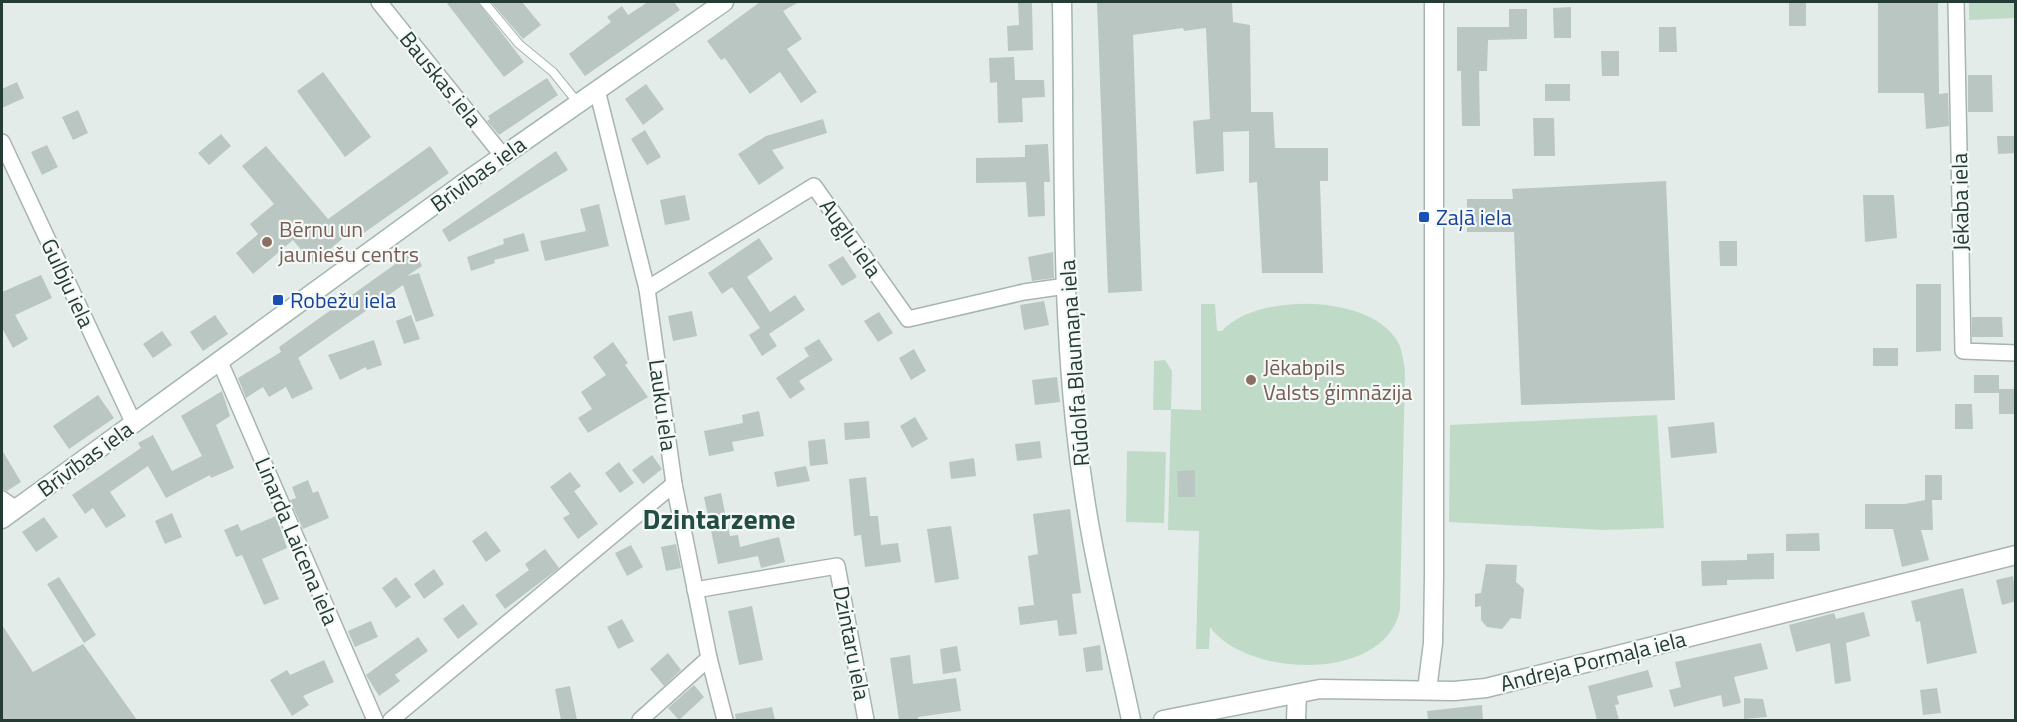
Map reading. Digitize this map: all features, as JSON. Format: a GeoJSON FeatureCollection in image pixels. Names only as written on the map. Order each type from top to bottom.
{"type":"FeatureCollection","features":[{"type":"Feature","properties":{"kind":"main road","name":"Brīvības iela"},"geometry":{"type":"LineString","coordinates":[[6,509],[134,424],[578,103],[724,2]]}},
{"type":"Feature","properties":{"kind":"main road","name":"Rūdolfa Blaumaņa iela"},"geometry":{"type":"LineString","coordinates":[[1062,2],[1066,286],[1083,486],[1131,720]]}},
{"type":"Feature","properties":{"kind":"main road"},"geometry":{"type":"LineString","coordinates":[[1427,690],[1433,643],[1430,480],[1434,2]]}},
{"type":"Feature","properties":{"kind":"main road","name":"Andreja Pormaļa iela"},"geometry":{"type":"LineString","coordinates":[[1163,720],[1297,694],[1343,688],[1427,690],[1486,688],[2016,555]]}},
{"type":"Feature","properties":{"kind":"main road"},"geometry":{"type":"LineString","coordinates":[[1296,720],[1297,694]]}},
{"type":"Feature","properties":{"kind":"street","name":"Bauskas iela"},"geometry":{"type":"LineString","coordinates":[[379,2],[504,156]]}},
{"type":"Feature","properties":{"kind":"street","name":"Jēkaba iela"},"geometry":{"type":"LineString","coordinates":[[1956,2],[1963,351],[2016,353]]}},
{"type":"Feature","properties":{"kind":"street","name":"Lauku iela"},"geometry":{"type":"LineString","coordinates":[[597,90],[646,289],[674,484],[709,658],[725,720]]}},
{"type":"Feature","properties":{"kind":"street","name":"Gulbju iela"},"geometry":{"type":"LineString","coordinates":[[2,142],[134,424]]}},
{"type":"Feature","properties":{"kind":"street","name":"Augļu iela"},"geometry":{"type":"LineString","coordinates":[[646,289],[814,186],[908,319],[1024,292],[1066,286]]}},
{"type":"Feature","properties":{"kind":"street","name":"Linarda Laicena iela"},"geometry":{"type":"LineString","coordinates":[[220,362],[375,720]]}},
{"type":"Feature","properties":{"kind":"street"},"geometry":{"type":"LineString","coordinates":[[391,720],[674,484]]}},
{"type":"Feature","properties":{"kind":"street","name":"Dzintaru iela"},"geometry":{"type":"LineString","coordinates":[[695,590],[837,566],[866,720]]}},
{"type":"Feature","properties":{"kind":"street"},"geometry":{"type":"LineString","coordinates":[[640,720],[709,658]]}},
{"type":"Feature","properties":{"kind":"lane"},"geometry":{"type":"LineString","coordinates":[[483,2],[519,44],[553,72],[578,103]]}},
{"type":"Feature","properties":{"kind":"green space"},"geometry":{"type":"Polygon","coordinates":[[[1969,2],[2015,2],[2015,18],[1969,20],[1969,2]]]}},
{"type":"Feature","properties":{"kind":"green space"},"geometry":{"type":"Polygon","coordinates":[[[1201,304],[1215,304],[1217,331],[1222,331],[1238,319],[1259,310],[1284,305],[1311,304],[1361,313],[1382,324],[1398,342],[1405,370],[1400,609],[1390,633],[1370,650],[1344,660],[1314,665],[1283,663],[1254,656],[1229,644],[1210,627],[1209,649],[1196,649],[1199,531],[1168,530],[1171,410],[1153,410],[1154,361],[1165,360],[1172,371],[1171,409],[1201,410],[1201,304]]]}},
{"type":"Feature","properties":{"kind":"green space"},"geometry":{"type":"Polygon","coordinates":[[[1657,415],[1664,528],[1604,530],[1449,522],[1450,425],[1657,415]]]}},
{"type":"Feature","properties":{"kind":"green space"},"geometry":{"type":"Polygon","coordinates":[[[1127,451],[1166,452],[1164,523],[1126,522],[1127,451]]]}},
{"type":"Feature","properties":{"kind":"building"},"geometry":{"type":"Polygon","coordinates":[[[446,2],[478,2],[524,62],[504,77],[446,2]]]}},
{"type":"Feature","properties":{"kind":"building"},"geometry":{"type":"Polygon","coordinates":[[[491,2],[522,2],[541,25],[523,39],[491,2]]]}},
{"type":"Feature","properties":{"kind":"building"},"geometry":{"type":"Polygon","coordinates":[[[648,2],[674,2],[680,10],[585,76],[569,54],[611,22],[607,17],[622,6],[628,15],[648,2]]]}},
{"type":"Feature","properties":{"kind":"building"},"geometry":{"type":"Polygon","coordinates":[[[760,2],[799,2],[783,11],[802,39],[787,49],[817,92],[801,103],[780,72],[750,94],[725,58],[721,60],[707,41],[760,2]]]}},
{"type":"Feature","properties":{"kind":"building"},"geometry":{"type":"Polygon","coordinates":[[[1018,2],[1032,2],[1033,50],[1008,51],[1007,26],[1019,25],[1018,2]]]}},
{"type":"Feature","properties":{"kind":"building"},"geometry":{"type":"Polygon","coordinates":[[[1097,2],[1232,2],[1233,22],[1250,25],[1251,112],[1273,112],[1275,148],[1328,148],[1328,181],[1320,181],[1323,273],[1262,273],[1257,182],[1249,183],[1249,131],[1223,132],[1224,171],[1196,174],[1193,121],[1210,119],[1206,28],[1184,31],[1183,28],[1133,35],[1142,291],[1108,293],[1097,2]]]}},
{"type":"Feature","properties":{"kind":"building"},"geometry":{"type":"Polygon","coordinates":[[[1789,2],[1806,2],[1806,26],[1789,26],[1789,2]]]}},
{"type":"Feature","properties":{"kind":"building"},"geometry":{"type":"Polygon","coordinates":[[[1878,2],[1938,2],[1939,94],[1948,93],[1949,126],[1926,129],[1924,93],[1878,93],[1878,2]]]}},
{"type":"Feature","properties":{"kind":"building"},"geometry":{"type":"Polygon","coordinates":[[[1571,7],[1571,38],[1554,38],[1553,8],[1571,7]]]}},
{"type":"Feature","properties":{"kind":"building"},"geometry":{"type":"Polygon","coordinates":[[[1509,9],[1527,9],[1527,39],[1488,40],[1487,71],[1479,71],[1480,126],[1462,126],[1461,71],[1457,71],[1457,27],[1509,27],[1509,9]]]}},
{"type":"Feature","properties":{"kind":"building"},"geometry":{"type":"Polygon","coordinates":[[[1659,27],[1676,27],[1677,52],[1659,52],[1659,27]]]}},
{"type":"Feature","properties":{"kind":"building"},"geometry":{"type":"Polygon","coordinates":[[[1601,51],[1619,51],[1619,76],[1602,76],[1601,51]]]}},
{"type":"Feature","properties":{"kind":"building"},"geometry":{"type":"Polygon","coordinates":[[[1014,57],[1015,80],[1044,80],[1045,97],[1022,98],[1023,122],[998,123],[997,82],[990,83],[989,58],[1014,57]]]}},
{"type":"Feature","properties":{"kind":"building"},"geometry":{"type":"Polygon","coordinates":[[[323,72],[371,137],[345,157],[297,91],[323,72]]]}},
{"type":"Feature","properties":{"kind":"building"},"geometry":{"type":"Polygon","coordinates":[[[1968,75],[1992,75],[1993,112],[1968,112],[1968,75]]]}},
{"type":"Feature","properties":{"kind":"building"},"geometry":{"type":"Polygon","coordinates":[[[547,78],[558,95],[499,135],[487,121],[490,119],[488,116],[547,78]]]}},
{"type":"Feature","properties":{"kind":"building"},"geometry":{"type":"Polygon","coordinates":[[[17,82],[24,98],[2,108],[2,89],[17,82]]]}},
{"type":"Feature","properties":{"kind":"building"},"geometry":{"type":"Polygon","coordinates":[[[646,84],[664,109],[643,125],[625,99],[646,84]]]}},
{"type":"Feature","properties":{"kind":"building"},"geometry":{"type":"Polygon","coordinates":[[[1545,84],[1570,84],[1570,101],[1545,101],[1545,84]]]}},
{"type":"Feature","properties":{"kind":"building"},"geometry":{"type":"Polygon","coordinates":[[[78,110],[88,133],[73,140],[62,117],[78,110]]]}},
{"type":"Feature","properties":{"kind":"building"},"geometry":{"type":"Polygon","coordinates":[[[1533,118],[1554,118],[1555,156],[1534,156],[1533,118]]]}},
{"type":"Feature","properties":{"kind":"building"},"geometry":{"type":"Polygon","coordinates":[[[823,119],[827,133],[772,150],[784,168],[759,185],[738,154],[766,136],[823,119]]]}},
{"type":"Feature","properties":{"kind":"building"},"geometry":{"type":"Polygon","coordinates":[[[645,130],[661,157],[647,165],[631,139],[645,130]]]}},
{"type":"Feature","properties":{"kind":"building"},"geometry":{"type":"Polygon","coordinates":[[[221,134],[231,146],[209,165],[198,153],[221,134]]]}},
{"type":"Feature","properties":{"kind":"building"},"geometry":{"type":"Polygon","coordinates":[[[1997,136],[2016,136],[2016,153],[1998,154],[1997,136]]]}},
{"type":"Feature","properties":{"kind":"building"},"geometry":{"type":"Polygon","coordinates":[[[1048,144],[1050,182],[1044,182],[1045,216],[1028,217],[1026,182],[976,183],[976,158],[1025,157],[1025,145],[1048,144]]]}},
{"type":"Feature","properties":{"kind":"building"},"geometry":{"type":"Polygon","coordinates":[[[47,145],[58,167],[42,175],[31,152],[47,145]]]}},
{"type":"Feature","properties":{"kind":"building"},"geometry":{"type":"Polygon","coordinates":[[[266,146],[328,219],[430,146],[449,173],[361,235],[356,227],[313,264],[293,240],[253,274],[236,253],[258,234],[250,224],[274,204],[242,166],[266,146]]]}},
{"type":"Feature","properties":{"kind":"building"},"geometry":{"type":"Polygon","coordinates":[[[556,151],[568,170],[449,242],[442,230],[556,151]]]}},
{"type":"Feature","properties":{"kind":"building"},"geometry":{"type":"Polygon","coordinates":[[[1666,181],[1675,400],[1521,405],[1514,232],[1467,232],[1467,199],[1513,199],[1512,189],[1666,181]]]}},
{"type":"Feature","properties":{"kind":"building"},"geometry":{"type":"Polygon","coordinates":[[[685,195],[690,220],[665,225],[660,200],[685,195]]]}},
{"type":"Feature","properties":{"kind":"building"},"geometry":{"type":"Polygon","coordinates":[[[1863,195],[1894,195],[1897,238],[1865,242],[1863,195]]]}},
{"type":"Feature","properties":{"kind":"building"},"geometry":{"type":"Polygon","coordinates":[[[599,204],[609,246],[545,261],[540,241],[586,231],[580,209],[599,204]]]}},
{"type":"Feature","properties":{"kind":"building"},"geometry":{"type":"Polygon","coordinates":[[[524,233],[529,251],[494,260],[495,263],[471,271],[467,257],[504,244],[503,239],[524,233]]]}},
{"type":"Feature","properties":{"kind":"building"},"geometry":{"type":"Polygon","coordinates":[[[759,238],[773,259],[747,277],[770,312],[795,295],[805,310],[769,334],[777,346],[762,356],[749,335],[760,328],[732,287],[722,294],[708,273],[759,238]]]}},
{"type":"Feature","properties":{"kind":"building"},"geometry":{"type":"Polygon","coordinates":[[[1719,241],[1737,241],[1737,266],[1720,266],[1719,241]]]}},
{"type":"Feature","properties":{"kind":"building"},"geometry":{"type":"Polygon","coordinates":[[[415,250],[422,266],[407,276],[419,273],[434,316],[416,322],[403,285],[298,358],[301,363],[299,365],[301,364],[313,389],[292,399],[286,387],[269,397],[263,387],[246,398],[238,378],[281,352],[279,347],[415,250]]]}},
{"type":"Feature","properties":{"kind":"building"},"geometry":{"type":"Polygon","coordinates":[[[1053,252],[1054,278],[1032,281],[1028,257],[1053,252]]]}},
{"type":"Feature","properties":{"kind":"building"},"geometry":{"type":"Polygon","coordinates":[[[843,256],[857,277],[842,286],[828,265],[843,256]]]}},
{"type":"Feature","properties":{"kind":"building"},"geometry":{"type":"Polygon","coordinates":[[[41,275],[52,298],[15,315],[28,339],[13,348],[2,328],[2,292],[41,275]]]}},
{"type":"Feature","properties":{"kind":"building"},"geometry":{"type":"Polygon","coordinates":[[[1916,284],[1941,284],[1941,351],[1916,352],[1916,284]]]}},
{"type":"Feature","properties":{"kind":"building"},"geometry":{"type":"Polygon","coordinates":[[[1044,301],[1049,325],[1024,330],[1020,305],[1044,301]]]}},
{"type":"Feature","properties":{"kind":"building"},"geometry":{"type":"Polygon","coordinates":[[[692,311],[697,336],[673,341],[668,316],[692,311]]]}},
{"type":"Feature","properties":{"kind":"building"},"geometry":{"type":"Polygon","coordinates":[[[879,312],[893,333],[878,342],[864,321],[879,312]]]}},
{"type":"Feature","properties":{"kind":"building"},"geometry":{"type":"Polygon","coordinates":[[[215,315],[228,334],[203,351],[190,332],[215,315]]]}},
{"type":"Feature","properties":{"kind":"building"},"geometry":{"type":"Polygon","coordinates":[[[411,315],[420,339],[404,344],[396,321],[411,315]]]}},
{"type":"Feature","properties":{"kind":"building"},"geometry":{"type":"Polygon","coordinates":[[[1972,317],[2002,317],[2003,337],[1972,337],[1972,317]]]}},
{"type":"Feature","properties":{"kind":"building"},"geometry":{"type":"Polygon","coordinates":[[[162,331],[172,345],[153,358],[143,344],[162,331]]]}},
{"type":"Feature","properties":{"kind":"building"},"geometry":{"type":"Polygon","coordinates":[[[819,339],[833,360],[799,381],[805,389],[790,399],[776,378],[809,356],[804,348],[819,339]]]}},
{"type":"Feature","properties":{"kind":"building"},"geometry":{"type":"Polygon","coordinates":[[[374,340],[382,365],[367,370],[366,367],[340,380],[328,355],[374,340]]]}},
{"type":"Feature","properties":{"kind":"building"},"geometry":{"type":"Polygon","coordinates":[[[613,342],[628,363],[625,365],[648,397],[588,433],[578,418],[592,409],[581,392],[606,375],[593,357],[613,342]]]}},
{"type":"Feature","properties":{"kind":"building"},"geometry":{"type":"Polygon","coordinates":[[[1873,348],[1898,348],[1898,366],[1873,366],[1873,348]]]}},
{"type":"Feature","properties":{"kind":"building"},"geometry":{"type":"Polygon","coordinates":[[[914,349],[926,371],[911,380],[899,358],[914,349]]]}},
{"type":"Feature","properties":{"kind":"building"},"geometry":{"type":"Polygon","coordinates":[[[1974,375],[1999,375],[1999,393],[1974,393],[1974,375]]]}},
{"type":"Feature","properties":{"kind":"building"},"geometry":{"type":"Polygon","coordinates":[[[1057,377],[1060,402],[1035,405],[1032,380],[1057,377]]]}},
{"type":"Feature","properties":{"kind":"building"},"geometry":{"type":"Polygon","coordinates":[[[1999,389],[2016,389],[2016,414],[1999,414],[1999,389]]]}},
{"type":"Feature","properties":{"kind":"building"},"geometry":{"type":"Polygon","coordinates":[[[222,391],[230,416],[216,425],[234,468],[211,478],[210,475],[166,498],[148,466],[110,492],[126,516],[106,528],[93,508],[85,514],[72,495],[141,448],[138,443],[153,435],[172,471],[202,456],[181,416],[222,391]]]}},
{"type":"Feature","properties":{"kind":"building"},"geometry":{"type":"Polygon","coordinates":[[[98,395],[114,418],[69,449],[53,426],[98,395]]]}},
{"type":"Feature","properties":{"kind":"building"},"geometry":{"type":"Polygon","coordinates":[[[1955,404],[1972,404],[1973,429],[1955,429],[1955,404]]]}},
{"type":"Feature","properties":{"kind":"building"},"geometry":{"type":"Polygon","coordinates":[[[759,411],[764,436],[732,442],[734,451],[709,456],[704,431],[743,423],[742,415],[759,411]]]}},
{"type":"Feature","properties":{"kind":"building"},"geometry":{"type":"Polygon","coordinates":[[[915,417],[928,439],[912,448],[900,426],[915,417]]]}},
{"type":"Feature","properties":{"kind":"building"},"geometry":{"type":"Polygon","coordinates":[[[869,421],[870,438],[845,440],[844,423],[869,421]]]}},
{"type":"Feature","properties":{"kind":"building"},"geometry":{"type":"Polygon","coordinates":[[[1714,422],[1717,453],[1671,458],[1668,427],[1714,422]]]}},
{"type":"Feature","properties":{"kind":"building"},"geometry":{"type":"Polygon","coordinates":[[[825,439],[828,464],[810,466],[808,441],[825,439]]]}},
{"type":"Feature","properties":{"kind":"building"},"geometry":{"type":"Polygon","coordinates":[[[1040,441],[1042,458],[1017,461],[1015,444],[1040,441]]]}},
{"type":"Feature","properties":{"kind":"building"},"geometry":{"type":"Polygon","coordinates":[[[2,450],[21,482],[7,491],[2,489],[2,450]]]}},
{"type":"Feature","properties":{"kind":"building"},"geometry":{"type":"Polygon","coordinates":[[[652,455],[662,469],[643,484],[632,470],[652,455]]]}},
{"type":"Feature","properties":{"kind":"building"},"geometry":{"type":"Polygon","coordinates":[[[974,458],[976,476],[951,479],[949,462],[974,458]]]}},
{"type":"Feature","properties":{"kind":"building"},"geometry":{"type":"Polygon","coordinates":[[[619,462],[634,483],[620,493],[605,473],[619,462]]]}},
{"type":"Feature","properties":{"kind":"building"},"geometry":{"type":"Polygon","coordinates":[[[806,466],[810,481],[777,487],[774,472],[806,466]]]}},
{"type":"Feature","properties":{"kind":"building"},"geometry":{"type":"Polygon","coordinates":[[[1195,470],[1195,497],[1178,497],[1177,471],[1195,470]]]}},
{"type":"Feature","properties":{"kind":"building"},"geometry":{"type":"Polygon","coordinates":[[[570,472],[581,486],[574,491],[598,524],[578,539],[563,518],[570,514],[550,487],[570,472]]]}},
{"type":"Feature","properties":{"kind":"building"},"geometry":{"type":"Polygon","coordinates":[[[1925,475],[1942,475],[1942,500],[1932,500],[1933,530],[1921,530],[1929,560],[1902,567],[1893,529],[1865,529],[1865,504],[1905,504],[1925,500],[1925,475]]]}},
{"type":"Feature","properties":{"kind":"building"},"geometry":{"type":"Polygon","coordinates":[[[866,477],[870,516],[878,516],[881,545],[898,543],[901,562],[865,567],[861,535],[854,536],[849,479],[866,477]]]}},
{"type":"Feature","properties":{"kind":"building"},"geometry":{"type":"Polygon","coordinates":[[[308,480],[313,493],[318,491],[329,518],[303,529],[290,500],[296,498],[292,487],[308,480]]]}},
{"type":"Feature","properties":{"kind":"building"},"geometry":{"type":"Polygon","coordinates":[[[721,493],[730,536],[738,535],[740,547],[779,537],[785,562],[761,568],[758,556],[718,564],[704,497],[721,493]]]}},
{"type":"Feature","properties":{"kind":"building"},"geometry":{"type":"Polygon","coordinates":[[[1070,509],[1081,593],[1072,594],[1077,634],[1059,636],[1057,620],[1020,625],[1018,607],[1034,605],[1028,556],[1038,554],[1033,514],[1070,509]]]}},
{"type":"Feature","properties":{"kind":"building"},"geometry":{"type":"Polygon","coordinates":[[[172,513],[182,537],[165,544],[155,521],[172,513]]]}},
{"type":"Feature","properties":{"kind":"building"},"geometry":{"type":"Polygon","coordinates":[[[276,516],[287,548],[262,559],[279,599],[264,605],[242,555],[236,557],[224,530],[238,524],[241,531],[276,516]]]}},
{"type":"Feature","properties":{"kind":"building"},"geometry":{"type":"Polygon","coordinates":[[[44,517],[58,537],[36,552],[22,532],[44,517]]]}},
{"type":"Feature","properties":{"kind":"building"},"geometry":{"type":"Polygon","coordinates":[[[951,526],[959,579],[935,583],[927,529],[951,526]]]}},
{"type":"Feature","properties":{"kind":"building"},"geometry":{"type":"Polygon","coordinates":[[[486,531],[501,551],[486,562],[472,541],[486,531]]]}},
{"type":"Feature","properties":{"kind":"building"},"geometry":{"type":"Polygon","coordinates":[[[1819,533],[1820,551],[1786,551],[1786,534],[1819,533]]]}},
{"type":"Feature","properties":{"kind":"building"},"geometry":{"type":"Polygon","coordinates":[[[676,544],[681,568],[666,571],[661,547],[676,544]]]}},
{"type":"Feature","properties":{"kind":"building"},"geometry":{"type":"Polygon","coordinates":[[[631,545],[643,567],[627,576],[615,553],[631,545]]]}},
{"type":"Feature","properties":{"kind":"building"},"geometry":{"type":"Polygon","coordinates":[[[545,549],[559,568],[505,609],[495,595],[529,570],[525,564],[545,549]]]}},
{"type":"Feature","properties":{"kind":"building"},"geometry":{"type":"Polygon","coordinates":[[[1774,553],[1774,579],[1727,580],[1727,585],[1702,586],[1701,561],[1747,560],[1747,554],[1774,553]]]}},
{"type":"Feature","properties":{"kind":"building"},"geometry":{"type":"Polygon","coordinates":[[[1486,564],[1517,565],[1516,582],[1524,589],[1521,619],[1511,618],[1502,629],[1487,627],[1481,620],[1481,606],[1475,607],[1475,594],[1481,593],[1486,564]]]}},
{"type":"Feature","properties":{"kind":"building"},"geometry":{"type":"Polygon","coordinates":[[[434,569],[444,584],[424,599],[414,584],[434,569]]]}},
{"type":"Feature","properties":{"kind":"building"},"geometry":{"type":"Polygon","coordinates":[[[2013,576],[2016,601],[2002,605],[1996,580],[2013,576]]]}},
{"type":"Feature","properties":{"kind":"building"},"geometry":{"type":"Polygon","coordinates":[[[59,577],[96,635],[84,643],[47,584],[59,577]]]}},
{"type":"Feature","properties":{"kind":"building"},"geometry":{"type":"Polygon","coordinates":[[[396,577],[411,597],[396,608],[382,588],[396,577]]]}},
{"type":"Feature","properties":{"kind":"building"},"geometry":{"type":"Polygon","coordinates":[[[1963,588],[1977,653],[1927,664],[1920,621],[1916,622],[1911,601],[1963,588]]]}},
{"type":"Feature","properties":{"kind":"building"},"geometry":{"type":"Polygon","coordinates":[[[463,604],[478,624],[458,639],[443,619],[463,604]]]}},
{"type":"Feature","properties":{"kind":"building"},"geometry":{"type":"Polygon","coordinates":[[[752,606],[763,660],[739,665],[728,611],[752,606]]]}},
{"type":"Feature","properties":{"kind":"building"},"geometry":{"type":"Polygon","coordinates":[[[1864,612],[1870,636],[1846,643],[1851,681],[1835,684],[1830,643],[1796,652],[1789,625],[1834,613],[1836,619],[1864,612]]]}},
{"type":"Feature","properties":{"kind":"building"},"geometry":{"type":"Polygon","coordinates":[[[622,619],[634,641],[618,649],[607,627],[622,619]]]}},
{"type":"Feature","properties":{"kind":"building"},"geometry":{"type":"Polygon","coordinates":[[[371,621],[378,637],[355,647],[348,631],[371,621]]]}},
{"type":"Feature","properties":{"kind":"building"},"geometry":{"type":"Polygon","coordinates":[[[2,625],[33,672],[83,644],[137,720],[2,720],[2,625]]]}},
{"type":"Feature","properties":{"kind":"building"},"geometry":{"type":"Polygon","coordinates":[[[418,637],[428,651],[395,675],[400,681],[379,696],[366,675],[418,637]]]}},
{"type":"Feature","properties":{"kind":"building"},"geometry":{"type":"Polygon","coordinates":[[[1761,643],[1768,669],[1734,677],[1741,703],[1723,707],[1721,695],[1674,707],[1669,690],[1681,687],[1675,662],[1761,643]]]}},
{"type":"Feature","properties":{"kind":"building"},"geometry":{"type":"Polygon","coordinates":[[[1100,645],[1103,670],[1086,672],[1083,648],[1100,645]]]}},
{"type":"Feature","properties":{"kind":"building"},"geometry":{"type":"Polygon","coordinates":[[[957,646],[961,671],[943,674],[940,649],[957,646]]]}},
{"type":"Feature","properties":{"kind":"building"},"geometry":{"type":"Polygon","coordinates":[[[668,653],[681,670],[664,686],[650,669],[668,653]]]}},
{"type":"Feature","properties":{"kind":"building"},"geometry":{"type":"Polygon","coordinates":[[[910,655],[913,684],[956,678],[961,711],[918,717],[918,720],[899,720],[890,658],[910,655]]]}},
{"type":"Feature","properties":{"kind":"building"},"geometry":{"type":"Polygon","coordinates":[[[324,660],[334,682],[303,696],[309,705],[292,716],[270,680],[287,670],[290,675],[324,660]]]}},
{"type":"Feature","properties":{"kind":"building"},"geometry":{"type":"Polygon","coordinates":[[[1648,670],[1653,687],[1617,696],[1619,704],[1615,705],[1619,720],[1597,720],[1588,686],[1648,670]]]}},
{"type":"Feature","properties":{"kind":"building"},"geometry":{"type":"Polygon","coordinates":[[[694,685],[704,697],[679,720],[668,708],[694,685]]]}},
{"type":"Feature","properties":{"kind":"building"},"geometry":{"type":"Polygon","coordinates":[[[570,686],[577,720],[561,720],[555,689],[570,686]]]}},
{"type":"Feature","properties":{"kind":"building"},"geometry":{"type":"Polygon","coordinates":[[[1937,688],[1941,713],[1923,715],[1920,690],[1937,688]]]}},
{"type":"Feature","properties":{"kind":"building"},"geometry":{"type":"Polygon","coordinates":[[[1744,698],[1763,699],[1767,717],[1744,719],[1744,698]]]}},
{"type":"Feature","properties":{"kind":"building"},"geometry":{"type":"Polygon","coordinates":[[[1482,705],[1483,720],[1428,720],[1427,711],[1482,705]]]}},
{"type":"Feature","properties":{"kind":"building"},"geometry":{"type":"Polygon","coordinates":[[[772,707],[775,720],[736,720],[735,714],[772,707]]]}},
{"type":"Feature","properties":{"kind":"place","name":"Zaļā iela"},"geometry":{"type":"Point","coordinates":[1424,217]}},
{"type":"Feature","properties":{"kind":"place","name":"Bērnu un jauniešu centrs"},"geometry":{"type":"Point","coordinates":[267,242]}},
{"type":"Feature","properties":{"kind":"place","name":"Robežu iela"},"geometry":{"type":"Point","coordinates":[278,300]}},
{"type":"Feature","properties":{"kind":"place","name":"Jēkabpils Valsts ģimnāzija"},"geometry":{"type":"Point","coordinates":[1251,380]}},
{"type":"Feature","properties":{"kind":"district","name":"Dzintarzeme"},"geometry":{"type":"Point","coordinates":[719,519]}}]}
